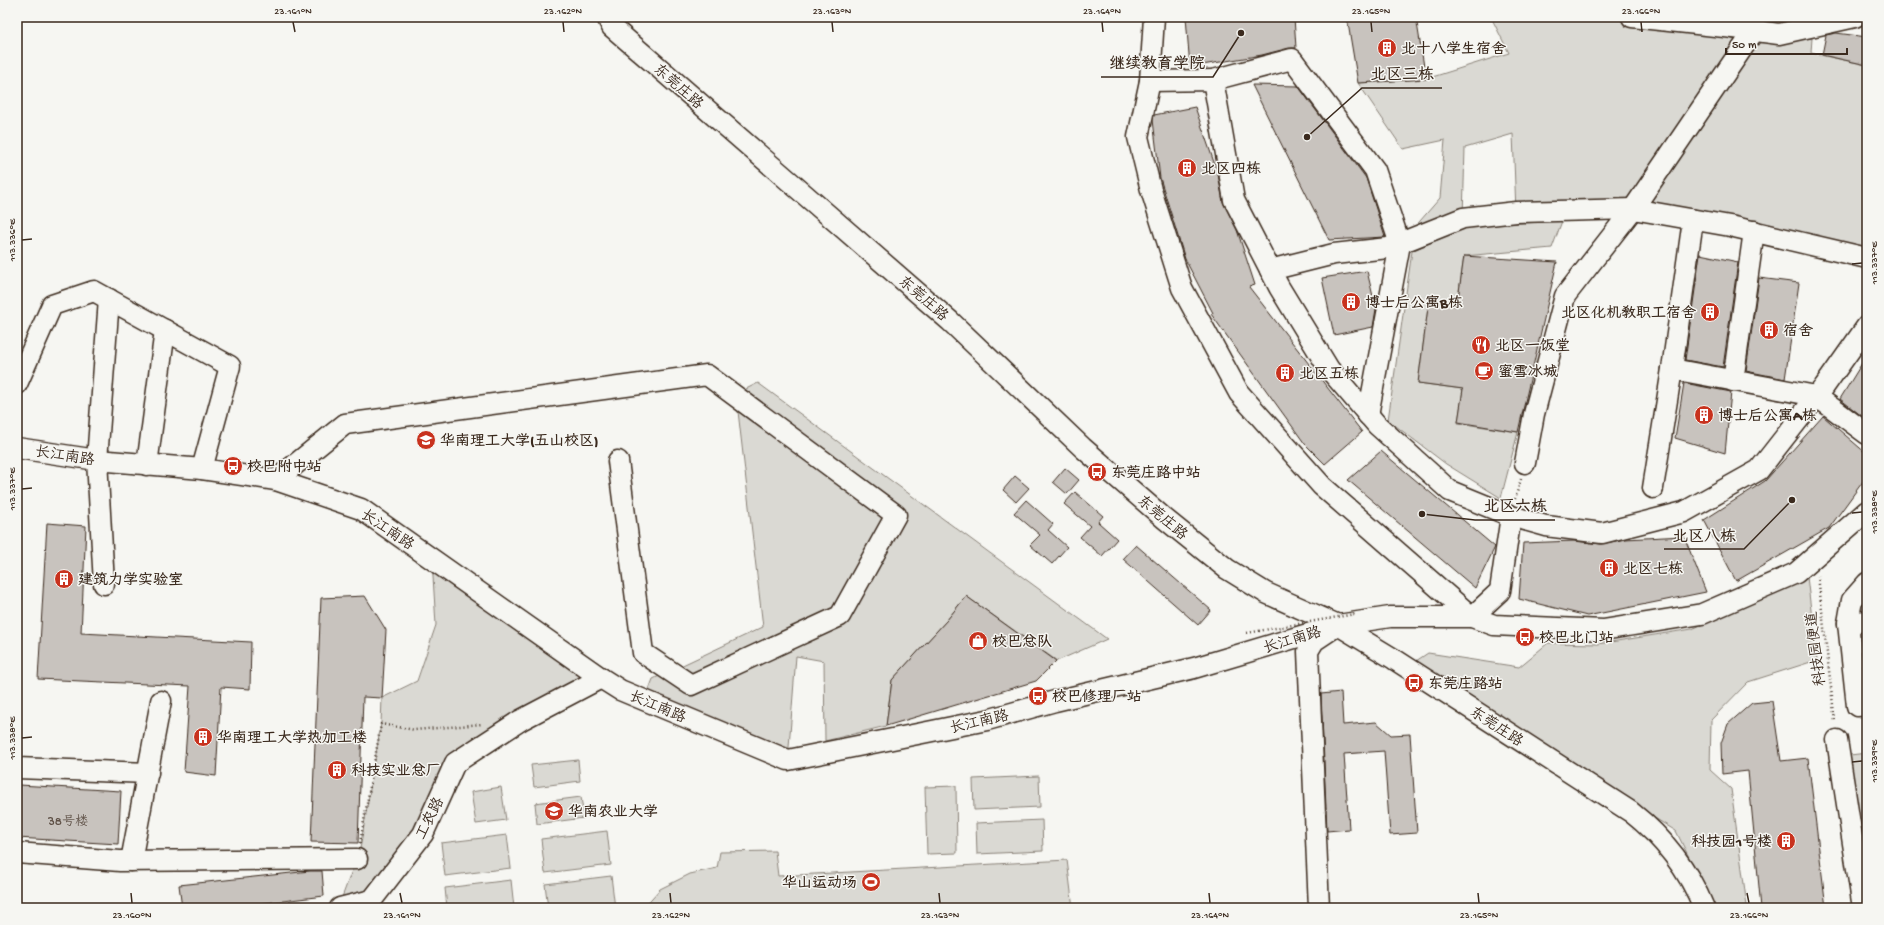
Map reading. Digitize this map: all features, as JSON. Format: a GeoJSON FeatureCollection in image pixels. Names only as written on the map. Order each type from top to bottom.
{"type":"FeatureCollection","features":[{"type":"Feature","properties":{"kind":"street","name":"东莞庄路"},"geometry":{"type":"LineString","coordinates":[[606,17],[612,27],[868,248],[950,321],[1082,448],[1203,551],[1227,569],[1266,593],[1338,625],[1394,658],[1636,816],[1650,827],[1670,848],[1704,908]]}},
{"type":"Feature","properties":{"kind":"street"},"geometry":{"type":"LineString","coordinates":[[1154,17],[1150,81],[1138,137],[1151,190],[1182,288],[1239,393],[1322,486],[1472,617],[1494,625],[1603,630],[1702,614],[1796,573],[1867,511]]}},
{"type":"Feature","properties":{"kind":"street"},"geometry":{"type":"LineString","coordinates":[[1632,17],[1732,23],[1754,31],[1779,34],[1855,17]]}},
{"type":"Feature","properties":{"kind":"street"},"geometry":{"type":"LineString","coordinates":[[1525,463],[1534,414],[1565,296],[1633,209],[1754,31]]}},
{"type":"Feature","properties":{"kind":"street"},"geometry":{"type":"LineString","coordinates":[[1150,81],[1213,80],[1292,59],[1375,170],[1400,244],[1368,415]]}},
{"type":"Feature","properties":{"kind":"street"},"geometry":{"type":"LineString","coordinates":[[1213,80],[1234,200],[1270,270],[1328,369],[1377,425],[1450,491],[1511,516],[1546,526],[1602,533],[1684,512],[1759,470],[1816,396],[1867,326]]}},
{"type":"Feature","properties":{"kind":"street"},"geometry":{"type":"LineString","coordinates":[[1270,270],[1334,254],[1388,248],[1463,218],[1516,212],[1633,209],[1754,231],[1867,258]]}},
{"type":"Feature","properties":{"kind":"street"},"geometry":{"type":"LineString","coordinates":[[1653,488],[1672,369],[1693,220]]}},
{"type":"Feature","properties":{"kind":"street"},"geometry":{"type":"LineString","coordinates":[[1733,381],[1754,231]]}},
{"type":"Feature","properties":{"kind":"street"},"geometry":{"type":"LineString","coordinates":[[17,384],[52,305],[94,291],[230,366],[202,469]]}},
{"type":"Feature","properties":{"kind":"street"},"geometry":{"type":"LineString","coordinates":[[104,584],[97,460],[109,299]]}},
{"type":"Feature","properties":{"kind":"street"},"geometry":{"type":"LineString","coordinates":[[147,465],[165,330]]}},
{"type":"Feature","properties":{"kind":"street"},"geometry":{"type":"LineString","coordinates":[[1672,369],[1816,396],[1867,434]]}},
{"type":"Feature","properties":{"kind":"street"},"geometry":{"type":"LineString","coordinates":[[276,480],[346,424],[708,375],[896,515],[840,616],[690,685],[643,653],[618,461]]}},
{"type":"Feature","properties":{"kind":"street","name":"长江南路"},"geometry":{"type":"LineString","coordinates":[[17,448],[97,460],[202,469],[276,480],[360,509],[620,690],[788,760],[987,720],[1055,701],[1194,668],[1338,625],[1390,617],[1472,617]]}},
{"type":"Feature","properties":{"kind":"street"},"geometry":{"type":"LineString","coordinates":[[1472,617],[1500,591],[1511,516]]}},
{"type":"Feature","properties":{"kind":"street"},"geometry":{"type":"LineString","coordinates":[[1867,584],[1852,600],[1858,622],[1860,663],[1857,706],[1867,705]]}},
{"type":"Feature","properties":{"kind":"street"},"geometry":{"type":"LineString","coordinates":[[1319,908],[1308,651],[1314,641],[1338,625]]}},
{"type":"Feature","properties":{"kind":"street","name":"工农路"},"geometry":{"type":"LineString","coordinates":[[340,908],[372,900],[423,834],[456,763],[521,720],[601,678]]}},
{"type":"Feature","properties":{"kind":"street"},"geometry":{"type":"LineString","coordinates":[[131,861],[161,700]]}},
{"type":"Feature","properties":{"kind":"street"},"geometry":{"type":"LineString","coordinates":[[1837,740],[1863,908]]}},
{"type":"Feature","properties":{"kind":"street"},"geometry":{"type":"LineString","coordinates":[[17,768],[148,773]]}},
{"type":"Feature","properties":{"kind":"street"},"geometry":{"type":"LineString","coordinates":[[17,853],[131,861],[357,859]]}},
{"type":"Feature","properties":{"kind":"path"},"geometry":{"type":"LineString","coordinates":[[1511,516],[1525,463]]}},
{"type":"Feature","properties":{"kind":"path","name":"科技园便道"},"geometry":{"type":"LineString","coordinates":[[1815,556],[1837,740]]}},
{"type":"Feature","properties":{"kind":"path"},"geometry":{"type":"LineString","coordinates":[[1247,633],[1355,614]]}},
{"type":"Feature","properties":{"kind":"path"},"geometry":{"type":"LineString","coordinates":[[357,859],[381,724],[415,730],[483,724]]}},
{"type":"Feature","properties":{"kind":"shaded area"},"geometry":{"type":"Polygon","coordinates":[[[1491,17],[1632,17],[1754,31],[1640,200],[1759,43],[1812,38],[1811,53],[1867,65],[1867,260],[1633,209],[1516,212],[1513,134],[1465,148],[1463,218],[1400,244],[1440,198],[1445,140],[1403,149],[1358,83],[1426,79],[1509,53],[1491,17]]]}},
{"type":"Feature","properties":{"kind":"shaded area"},"geometry":{"type":"Polygon","coordinates":[[[1562,221],[1552,248],[1464,256],[1457,306],[1429,301],[1418,383],[1463,389],[1458,423],[1518,432],[1501,498],[1446,464],[1388,420],[1412,251],[1468,226],[1562,221]]]}},
{"type":"Feature","properties":{"kind":"shaded area"},"geometry":{"type":"Polygon","coordinates":[[[758,383],[1107,639],[1057,661],[966,596],[947,620],[892,680],[886,726],[825,741],[824,661],[796,656],[788,760],[645,700],[653,679],[763,627],[736,394],[758,383]]]}},
{"type":"Feature","properties":{"kind":"shaded area"},"geometry":{"type":"Polygon","coordinates":[[[432,560],[601,678],[456,763],[372,900],[338,908],[360,849],[381,724],[382,698],[417,681],[436,625],[432,560]]]}},
{"type":"Feature","properties":{"kind":"shaded area"},"geometry":{"type":"Polygon","coordinates":[[[1807,577],[1817,660],[1748,682],[1711,720],[1710,770],[1731,789],[1747,906],[1749,908],[1714,908],[1676,831],[1407,667],[1428,653],[1519,667],[1548,643],[1598,644],[1692,629],[1807,577]]]}},
{"type":"Feature","properties":{"kind":"shaded area"},"geometry":{"type":"Polygon","coordinates":[[[1867,753],[1867,876],[1850,755],[1867,753]]]}},
{"type":"Feature","properties":{"kind":"shaded area"},"geometry":{"type":"Polygon","coordinates":[[[578,760],[580,781],[534,787],[531,765],[578,760]]]}},
{"type":"Feature","properties":{"kind":"shaded area"},"geometry":{"type":"Polygon","coordinates":[[[1039,776],[1040,807],[974,810],[973,779],[1039,776]]]}},
{"type":"Feature","properties":{"kind":"shaded area"},"geometry":{"type":"Polygon","coordinates":[[[956,786],[957,853],[927,854],[925,787],[956,786]]]}},
{"type":"Feature","properties":{"kind":"shaded area"},"geometry":{"type":"Polygon","coordinates":[[[501,787],[506,820],[476,824],[471,792],[501,787]]]}},
{"type":"Feature","properties":{"kind":"shaded area"},"geometry":{"type":"Polygon","coordinates":[[[581,797],[584,818],[537,824],[535,803],[581,797]]]}},
{"type":"Feature","properties":{"kind":"shaded area"},"geometry":{"type":"Polygon","coordinates":[[[1042,820],[1043,851],[977,854],[976,823],[1042,820]]]}},
{"type":"Feature","properties":{"kind":"shaded area"},"geometry":{"type":"Polygon","coordinates":[[[607,831],[611,865],[545,873],[541,839],[607,831]]]}},
{"type":"Feature","properties":{"kind":"shaded area"},"geometry":{"type":"Polygon","coordinates":[[[507,835],[511,868],[445,876],[441,843],[507,835]]]}},
{"type":"Feature","properties":{"kind":"shaded area","name":"华山运动场"},"geometry":{"type":"Polygon","coordinates":[[[775,851],[778,876],[1067,860],[1073,908],[643,908],[660,889],[690,874],[717,868],[720,852],[775,851]]]}},
{"type":"Feature","properties":{"kind":"shaded area"},"geometry":{"type":"Polygon","coordinates":[[[611,876],[615,908],[548,908],[545,884],[611,876]]]}},
{"type":"Feature","properties":{"kind":"shaded area"},"geometry":{"type":"Polygon","coordinates":[[[511,880],[514,908],[447,908],[445,888],[511,880]]]}},
{"type":"Feature","properties":{"kind":"building"},"geometry":{"type":"Polygon","coordinates":[[[1186,17],[1294,17],[1296,48],[1289,48],[1262,55],[1190,67],[1186,17]]]}},
{"type":"Feature","properties":{"kind":"building","name":"北十八学生宿舍"},"geometry":{"type":"Polygon","coordinates":[[[1347,17],[1416,17],[1426,79],[1358,83],[1347,17]]]}},
{"type":"Feature","properties":{"kind":"building"},"geometry":{"type":"Polygon","coordinates":[[[1836,33],[1867,37],[1867,65],[1822,55],[1826,35],[1836,33]]]}},
{"type":"Feature","properties":{"kind":"building"},"geometry":{"type":"Polygon","coordinates":[[[1252,85],[1298,86],[1366,178],[1385,237],[1329,240],[1252,85]]]}},
{"type":"Feature","properties":{"kind":"building"},"geometry":{"type":"Polygon","coordinates":[[[1195,107],[1218,174],[1223,202],[1237,230],[1255,285],[1249,287],[1362,432],[1325,464],[1305,444],[1211,314],[1213,313],[1185,259],[1160,178],[1153,120],[1154,115],[1195,107]]]}},
{"type":"Feature","properties":{"kind":"building","name":"北区化机教职工宿舍"},"geometry":{"type":"Polygon","coordinates":[[[1700,254],[1738,262],[1723,367],[1685,360],[1700,254]]]}},
{"type":"Feature","properties":{"kind":"building","name":"北区一饭堂"},"geometry":{"type":"Polygon","coordinates":[[[1464,256],[1557,262],[1518,432],[1458,422],[1463,389],[1418,383],[1429,300],[1457,306],[1464,256]]]}},
{"type":"Feature","properties":{"kind":"building","name":"博士后公寓B栋"},"geometry":{"type":"Polygon","coordinates":[[[1367,271],[1376,309],[1373,327],[1334,335],[1322,278],[1367,271]]]}},
{"type":"Feature","properties":{"kind":"building","name":"宿舍"},"geometry":{"type":"Polygon","coordinates":[[[1759,278],[1799,283],[1785,379],[1746,371],[1759,278]]]}},
{"type":"Feature","properties":{"kind":"building"},"geometry":{"type":"Polygon","coordinates":[[[1867,355],[1867,420],[1840,399],[1867,355]]]}},
{"type":"Feature","properties":{"kind":"building","name":"博士后公寓A栋"},"geometry":{"type":"Polygon","coordinates":[[[1684,383],[1731,392],[1725,453],[1675,438],[1684,383]]]}},
{"type":"Feature","properties":{"kind":"building"},"geometry":{"type":"Polygon","coordinates":[[[1823,416],[1867,454],[1867,476],[1829,528],[1736,581],[1704,520],[1765,481],[1823,416]]]}},
{"type":"Feature","properties":{"kind":"building"},"geometry":{"type":"Polygon","coordinates":[[[1381,451],[1495,547],[1475,588],[1348,480],[1381,451]]]}},
{"type":"Feature","properties":{"kind":"building"},"geometry":{"type":"Polygon","coordinates":[[[1065,468],[1079,480],[1067,494],[1053,482],[1065,468]]]}},
{"type":"Feature","properties":{"kind":"building"},"geometry":{"type":"Polygon","coordinates":[[[1015,476],[1029,488],[1016,502],[1003,490],[1015,476]]]}},
{"type":"Feature","properties":{"kind":"building"},"geometry":{"type":"Polygon","coordinates":[[[1075,492],[1103,516],[1098,522],[1117,539],[1102,556],[1080,537],[1090,526],[1064,504],[1075,492]]]}},
{"type":"Feature","properties":{"kind":"building"},"geometry":{"type":"Polygon","coordinates":[[[1026,500],[1053,524],[1048,530],[1067,547],[1052,564],[1030,545],[1040,535],[1014,513],[1026,500]]]}},
{"type":"Feature","properties":{"kind":"building","name":"建筑力学实验室"},"geometry":{"type":"Polygon","coordinates":[[[47,523],[86,526],[81,633],[251,642],[250,689],[221,687],[216,776],[184,772],[190,686],[38,679],[47,523]]]}},
{"type":"Feature","properties":{"kind":"building","name":"北区七栋"},"geometry":{"type":"Polygon","coordinates":[[[1684,536],[1706,592],[1587,616],[1519,599],[1523,543],[1574,541],[1601,544],[1625,539],[1684,536]]]}},
{"type":"Feature","properties":{"kind":"building"},"geometry":{"type":"Polygon","coordinates":[[[1136,545],[1211,610],[1198,625],[1123,559],[1136,545]]]}},
{"type":"Feature","properties":{"kind":"building","name":"科技实业总厂"},"geometry":{"type":"Polygon","coordinates":[[[365,596],[386,630],[382,698],[363,697],[358,843],[311,842],[321,598],[365,596]]]}},
{"type":"Feature","properties":{"kind":"building","name":"校巴总队"},"geometry":{"type":"Polygon","coordinates":[[[966,596],[1056,661],[1036,681],[886,726],[892,680],[947,620],[966,596]]]}},
{"type":"Feature","properties":{"kind":"building"},"geometry":{"type":"Polygon","coordinates":[[[1341,692],[1343,725],[1376,722],[1391,735],[1410,734],[1417,833],[1390,835],[1384,751],[1344,754],[1349,829],[1327,831],[1321,694],[1341,692]]]}},
{"type":"Feature","properties":{"kind":"building","name":"科技园1号楼"},"geometry":{"type":"Polygon","coordinates":[[[1772,701],[1781,761],[1808,758],[1826,908],[1761,908],[1748,771],[1722,774],[1721,743],[1728,724],[1752,703],[1772,701]]]}},
{"type":"Feature","properties":{"kind":"building"},"geometry":{"type":"Polygon","coordinates":[[[19,785],[121,791],[118,844],[17,838],[19,785]]]}},
{"type":"Feature","properties":{"kind":"building"},"geometry":{"type":"Polygon","coordinates":[[[322,871],[324,896],[224,908],[182,908],[179,885],[322,871]]]}},
{"type":"Feature","properties":{"kind":"place","name":"继续教育学院"},"geometry":{"type":"Point","coordinates":[1241,33]}},
{"type":"Feature","properties":{"kind":"place","name":"北十八学生宿舍"},"geometry":{"type":"Point","coordinates":[1387,48]}},
{"type":"Feature","properties":{"kind":"place","name":"北区三栋"},"geometry":{"type":"Point","coordinates":[1307,137]}},
{"type":"Feature","properties":{"kind":"place","name":"北区四栋"},"geometry":{"type":"Point","coordinates":[1187,168]}},
{"type":"Feature","properties":{"kind":"place","name":"博士后公寓B栋"},"geometry":{"type":"Point","coordinates":[1351,302]}},
{"type":"Feature","properties":{"kind":"place","name":"北区化机教职工宿舍"},"geometry":{"type":"Point","coordinates":[1710,312]}},
{"type":"Feature","properties":{"kind":"place","name":"宿舍"},"geometry":{"type":"Point","coordinates":[1769,330]}},
{"type":"Feature","properties":{"kind":"place","name":"北区一饭堂"},"geometry":{"type":"Point","coordinates":[1481,345]}},
{"type":"Feature","properties":{"kind":"place","name":"蜜雪冰城"},"geometry":{"type":"Point","coordinates":[1484,371]}},
{"type":"Feature","properties":{"kind":"place","name":"北区五栋"},"geometry":{"type":"Point","coordinates":[1285,373]}},
{"type":"Feature","properties":{"kind":"place","name":"博士后公寓A栋"},"geometry":{"type":"Point","coordinates":[1704,415]}},
{"type":"Feature","properties":{"kind":"place","name":"华南理工大学(五山校区)"},"geometry":{"type":"Point","coordinates":[426,440]}},
{"type":"Feature","properties":{"kind":"place","name":"校巴附中站"},"geometry":{"type":"Point","coordinates":[233,466]}},
{"type":"Feature","properties":{"kind":"place","name":"东莞庄路中站"},"geometry":{"type":"Point","coordinates":[1097,472]}},
{"type":"Feature","properties":{"kind":"place","name":"北区八栋"},"geometry":{"type":"Point","coordinates":[1792,500]}},
{"type":"Feature","properties":{"kind":"place","name":"北区六栋"},"geometry":{"type":"Point","coordinates":[1422,514]}},
{"type":"Feature","properties":{"kind":"place","name":"北区七栋"},"geometry":{"type":"Point","coordinates":[1609,568]}},
{"type":"Feature","properties":{"kind":"place","name":"建筑力学实验室"},"geometry":{"type":"Point","coordinates":[64,579]}},
{"type":"Feature","properties":{"kind":"place","name":"校巴北门站"},"geometry":{"type":"Point","coordinates":[1525,637]}},
{"type":"Feature","properties":{"kind":"place","name":"校巴总队"},"geometry":{"type":"Point","coordinates":[978,641]}},
{"type":"Feature","properties":{"kind":"place","name":"东莞庄路站"},"geometry":{"type":"Point","coordinates":[1414,683]}},
{"type":"Feature","properties":{"kind":"place","name":"校巴修理厂站"},"geometry":{"type":"Point","coordinates":[1038,696]}},
{"type":"Feature","properties":{"kind":"place","name":"华南理工大学热加工楼"},"geometry":{"type":"Point","coordinates":[203,737]}},
{"type":"Feature","properties":{"kind":"place","name":"科技实业总厂"},"geometry":{"type":"Point","coordinates":[337,770]}},
{"type":"Feature","properties":{"kind":"place","name":"华南农业大学"},"geometry":{"type":"Point","coordinates":[554,811]}},
{"type":"Feature","properties":{"kind":"place","name":"科技园1号楼"},"geometry":{"type":"Point","coordinates":[1786,841]}},
{"type":"Feature","properties":{"kind":"place","name":"华山运动场"},"geometry":{"type":"Point","coordinates":[871,882]}}]}
